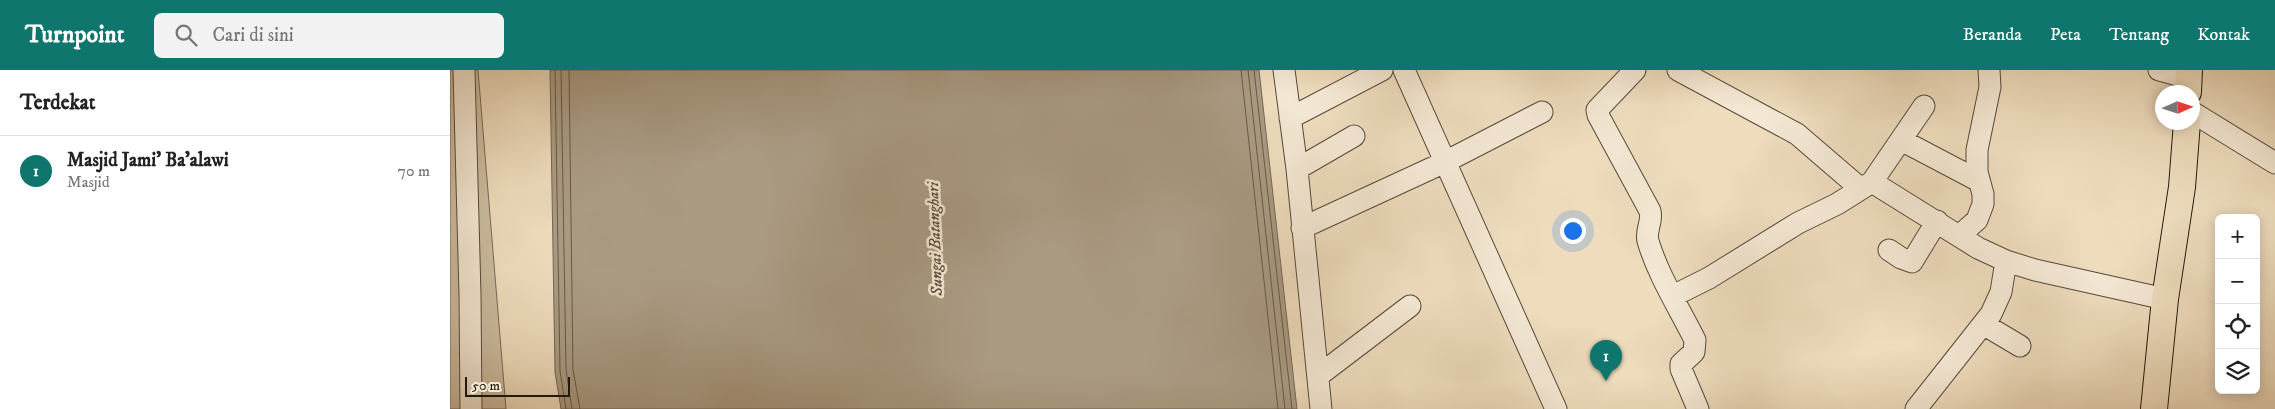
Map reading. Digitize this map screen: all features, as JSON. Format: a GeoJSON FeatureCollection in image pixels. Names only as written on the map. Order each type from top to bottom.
{"type":"FeatureCollection","features":[{"type":"Feature","properties":{"kind":"main road"},"geometry":{"type":"LineString","coordinates":[[2154,409],[2165,298],[2182,187],[2188,130]]}},
{"type":"Feature","properties":{"kind":"street"},"geometry":{"type":"LineString","coordinates":[[464,70],[470,295],[470,409]]}},
{"type":"Feature","properties":{"kind":"street"},"geometry":{"type":"LineString","coordinates":[[1284,70],[1297,169],[1321,409]]}},
{"type":"Feature","properties":{"kind":"street"},"geometry":{"type":"LineString","coordinates":[[1290,118],[1382,70]]}},
{"type":"Feature","properties":{"kind":"street"},"geometry":{"type":"LineString","coordinates":[[1404,70],[1556,409]]}},
{"type":"Feature","properties":{"kind":"street"},"geometry":{"type":"LineString","coordinates":[[1635,70],[1597,110],[1650,211],[1647,239],[1695,340],[1694,352],[1681,364],[1681,369],[1698,409]]}},
{"type":"Feature","properties":{"kind":"street"},"geometry":{"type":"LineString","coordinates":[[1678,70],[1797,134],[1867,186],[1937,221],[1978,248],[2006,261],[2034,270],[2165,298]]}},
{"type":"Feature","properties":{"kind":"street"},"geometry":{"type":"LineString","coordinates":[[1960,235],[1977,220],[1983,204],[1977,150],[1990,87],[1988,70]]}},
{"type":"Feature","properties":{"kind":"street"},"geometry":{"type":"LineString","coordinates":[[2159,70],[2189,80]]}},
{"type":"Feature","properties":{"kind":"street"},"geometry":{"type":"LineString","coordinates":[[1673,296],[1708,278],[1798,223],[1837,204],[1867,186],[1902,140],[1924,106]]}},
{"type":"Feature","properties":{"kind":"street"},"geometry":{"type":"LineString","coordinates":[[1302,228],[1445,162],[1542,112]]}},
{"type":"Feature","properties":{"kind":"street"},"geometry":{"type":"LineString","coordinates":[[2200,126],[2275,163]]}},
{"type":"Feature","properties":{"kind":"street"},"geometry":{"type":"LineString","coordinates":[[1297,169],[1354,136]]}},
{"type":"Feature","properties":{"kind":"street"},"geometry":{"type":"LineString","coordinates":[[1902,140],[1979,180]]}},
{"type":"Feature","properties":{"kind":"street"},"geometry":{"type":"LineString","coordinates":[[1889,250],[1901,258],[1912,262],[1937,221]]}},
{"type":"Feature","properties":{"kind":"street"},"geometry":{"type":"LineString","coordinates":[[1916,409],[1991,314],[2001,292],[2006,261]]}},
{"type":"Feature","properties":{"kind":"street"},"geometry":{"type":"LineString","coordinates":[[1318,376],[1410,306]]}},
{"type":"Feature","properties":{"kind":"street"},"geometry":{"type":"LineString","coordinates":[[1983,324],[2020,346]]}},
{"type":"Feature","properties":{"kind":"shaded area"},"geometry":{"type":"Polygon","coordinates":[[[450,70],[478,70],[506,409],[450,409],[450,70]]]}},
{"type":"Feature","properties":{"kind":"water","name":"Sungai Batanghari"},"geometry":{"type":"Polygon","coordinates":[[[550,70],[1259,70],[1297,409],[561,409],[555,372],[550,70]]]}},
{"type":"Feature","properties":{"kind":"place","name":"Masjid Jami' Ba'alawi"},"geometry":{"type":"Point","coordinates":[1606,381]}}]}
